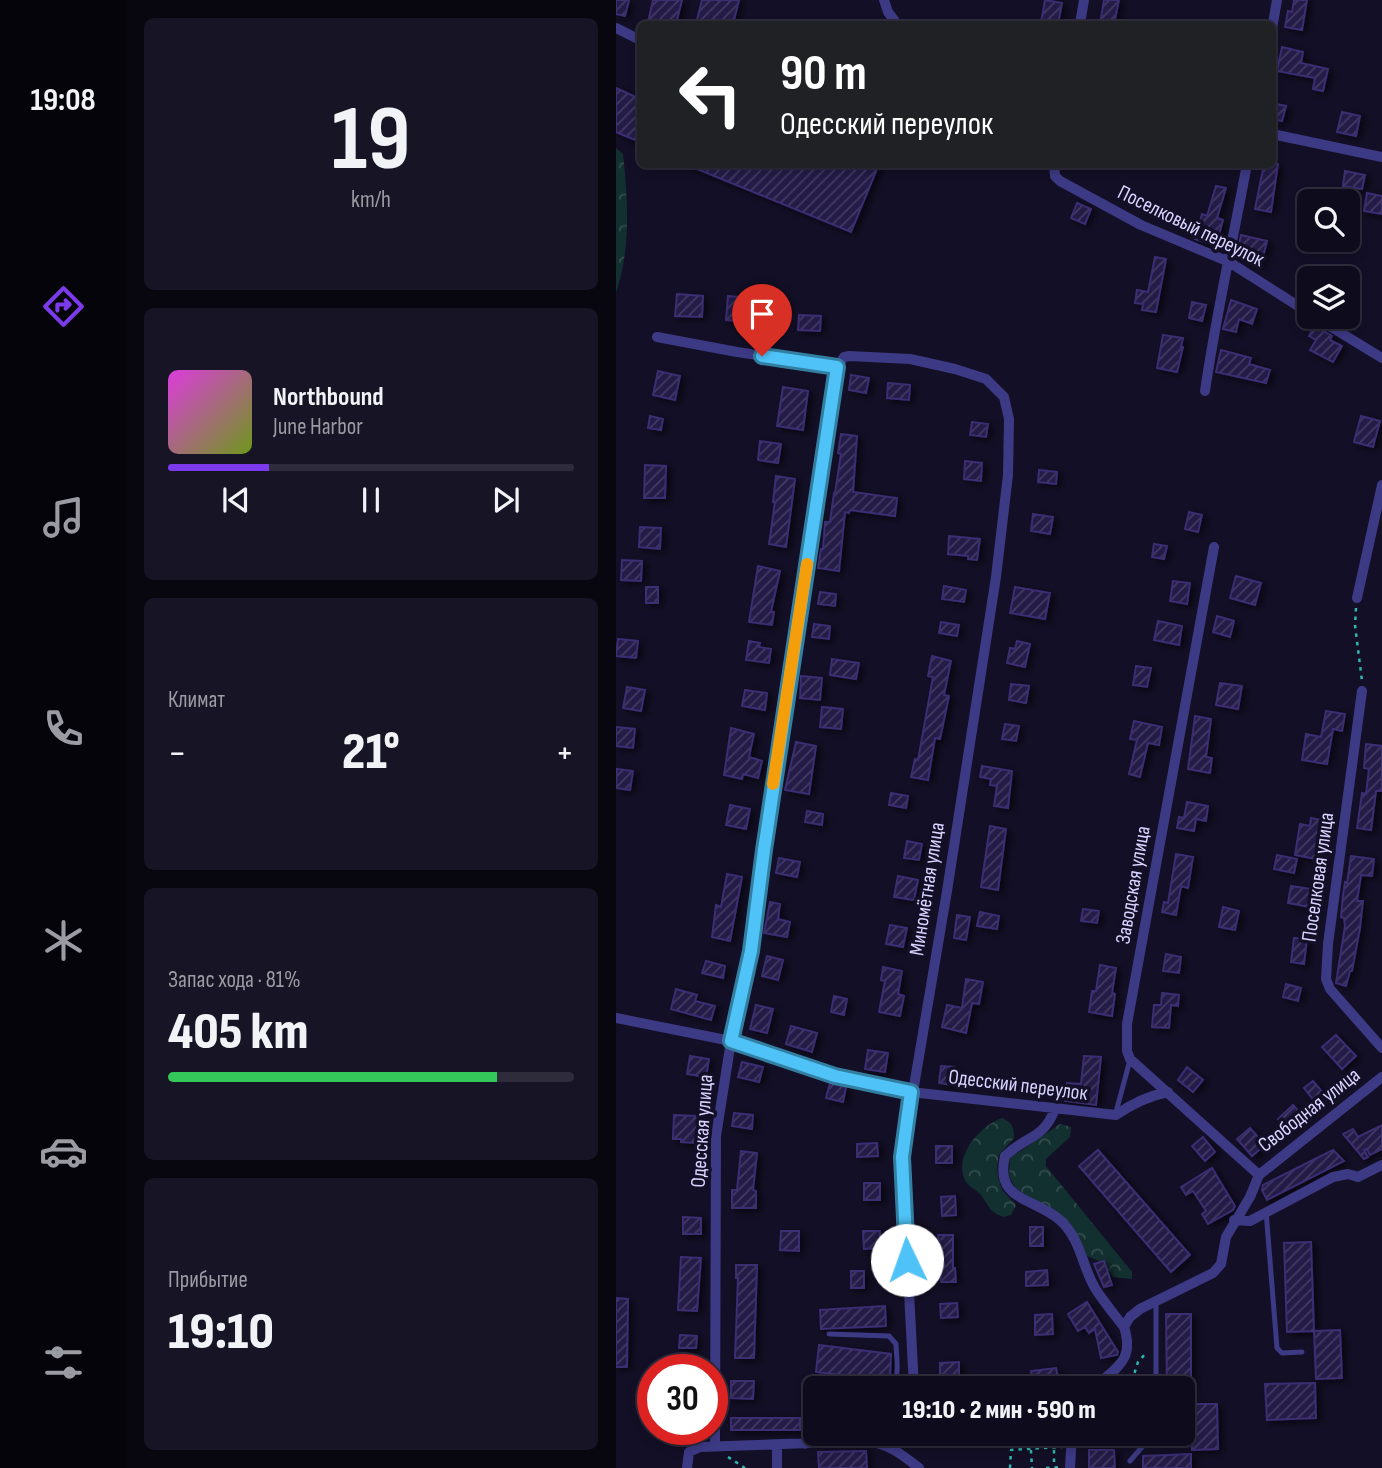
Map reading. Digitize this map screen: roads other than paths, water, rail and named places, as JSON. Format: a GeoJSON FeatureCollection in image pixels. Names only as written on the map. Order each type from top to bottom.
{"type":"FeatureCollection","features":[{"type":"Feature","properties":{"kind":"street"},"geometry":{"type":"LineString","coordinates":[[884,0],[893,21]]}},
{"type":"Feature","properties":{"kind":"street"},"geometry":{"type":"LineString","coordinates":[[1080,21],[1084,0]]}},
{"type":"Feature","properties":{"kind":"street"},"geometry":{"type":"LineString","coordinates":[[1274,21],[1278,0]]}},
{"type":"Feature","properties":{"kind":"street"},"geometry":{"type":"LineString","coordinates":[[616,28],[637,38]]}},
{"type":"Feature","properties":{"kind":"street"},"geometry":{"type":"LineString","coordinates":[[1276,135],[1382,158]]}},
{"type":"Feature","properties":{"kind":"street"},"geometry":{"type":"LineString","coordinates":[[1205,391],[1216,317],[1246,168]]}},
{"type":"Feature","properties":{"kind":"street","name":"Поселковый переулок"},"geometry":{"type":"LineString","coordinates":[[1054,170],[1059,181],[1141,225],[1229,262],[1297,305]]}},
{"type":"Feature","properties":{"kind":"street"},"geometry":{"type":"LineString","coordinates":[[1335,329],[1382,358]]}},
{"type":"Feature","properties":{"kind":"street"},"geometry":{"type":"LineString","coordinates":[[657,337],[837,367]]}},
{"type":"Feature","properties":{"kind":"street","name":"Миномётная улица"},"geometry":{"type":"LineString","coordinates":[[837,367],[844,357],[849,356],[910,359],[955,369],[986,379],[1004,397],[1009,419],[1010,447],[996,577],[902,1157],[913,1376]]}},
{"type":"Feature","properties":{"kind":"street","name":"Одесская улица"},"geometry":{"type":"LineString","coordinates":[[715,1446],[716,1136],[731,1041],[751,951],[765,836],[837,367]]}},
{"type":"Feature","properties":{"kind":"street"},"geometry":{"type":"LineString","coordinates":[[1357,598],[1382,485]]}},
{"type":"Feature","properties":{"kind":"street","name":"Заводская улица"},"geometry":{"type":"LineString","coordinates":[[1130,1059],[1127,1051],[1128,1024],[1214,547]]}},
{"type":"Feature","properties":{"kind":"street","name":"Поселковая улица"},"geometry":{"type":"LineString","coordinates":[[1362,691],[1328,944],[1326,979],[1330,989],[1382,1048]]}},
{"type":"Feature","properties":{"kind":"street","name":"Одесский переулок"},"geometry":{"type":"LineString","coordinates":[[616,1018],[731,1041],[835,1076],[911,1092],[1115,1115],[1150,1095],[1168,1092]]}},
{"type":"Feature","properties":{"kind":"street"},"geometry":{"type":"LineString","coordinates":[[1130,1059],[1259,1175]]}},
{"type":"Feature","properties":{"kind":"street","name":"Свободная улица"},"geometry":{"type":"LineString","coordinates":[[1124,1327],[1133,1313],[1213,1273],[1221,1264],[1223,1246],[1234,1220],[1250,1197],[1259,1175],[1382,1077]]}},
{"type":"Feature","properties":{"kind":"street"},"geometry":{"type":"LineString","coordinates":[[1055,1109],[1043,1131],[1014,1147],[1005,1156],[1002,1178],[1009,1190],[1052,1215],[1076,1239],[1096,1291],[1124,1327],[1128,1340],[1127,1352],[1124,1360],[1109,1376]]}},
{"type":"Feature","properties":{"kind":"street"},"geometry":{"type":"LineString","coordinates":[[1234,1220],[1250,1221],[1333,1177],[1348,1174],[1358,1177],[1382,1166]]}},
{"type":"Feature","properties":{"kind":"street"},"geometry":{"type":"LineString","coordinates":[[687,1468],[687,1458],[694,1449],[803,1444]]}},
{"type":"Feature","properties":{"kind":"street"},"geometry":{"type":"LineString","coordinates":[[777,1445],[777,1468]]}},
{"type":"Feature","properties":{"kind":"street"},"geometry":{"type":"LineString","coordinates":[[886,1446],[919,1468]]}},
{"type":"Feature","properties":{"kind":"street"},"geometry":{"type":"LineString","coordinates":[[1070,1468],[1072,1446]]}},
{"type":"Feature","properties":{"kind":"lane"},"geometry":{"type":"LineString","coordinates":[[1115,1115],[1130,1059]]}},
{"type":"Feature","properties":{"kind":"lane"},"geometry":{"type":"LineString","coordinates":[[1266,1211],[1277,1348],[1282,1353],[1302,1353]]}},
{"type":"Feature","properties":{"kind":"lane"},"geometry":{"type":"LineString","coordinates":[[1156,1301],[1157,1376]]}},
{"type":"Feature","properties":{"kind":"lane"},"geometry":{"type":"LineString","coordinates":[[829,1334],[889,1336],[896,1344],[897,1376]]}},
{"type":"Feature","properties":{"kind":"lane"},"geometry":{"type":"LineString","coordinates":[[1130,1461],[1143,1446]]}}]}
